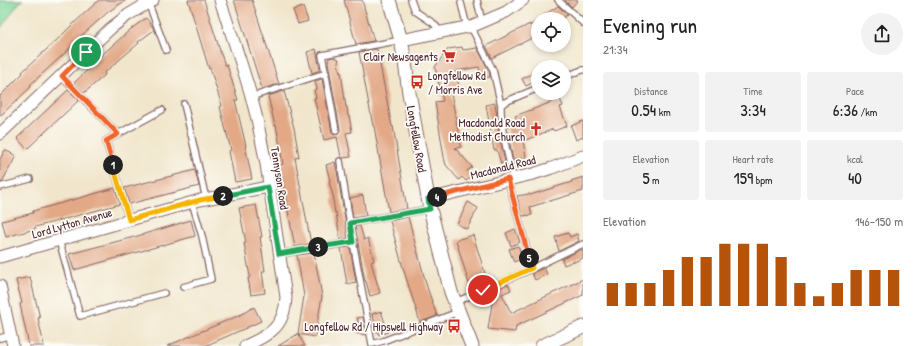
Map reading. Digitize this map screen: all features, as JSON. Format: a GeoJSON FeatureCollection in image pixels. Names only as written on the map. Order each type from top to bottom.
{"type":"FeatureCollection","features":[{"type":"Feature","properties":{"kind":"street","name":"Tennyson Road"},"geometry":{"type":"LineString","coordinates":[[220,0],[241,62],[261,140],[286,297],[284,313],[276,327],[257,344],[246,346]]}},
{"type":"Feature","properties":{"kind":"street","name":"Longfellow Road"},"geometry":{"type":"LineString","coordinates":[[389,0],[401,40],[429,204],[451,292],[472,346]]}},
{"type":"Feature","properties":{"kind":"street"},"geometry":{"type":"LineString","coordinates":[[401,40],[469,27],[506,12],[523,0]]}},
{"type":"Feature","properties":{"kind":"street"},"geometry":{"type":"LineString","coordinates":[[0,134],[112,28],[147,2]]}},
{"type":"Feature","properties":{"kind":"street","name":"Macdonald Road"},"geometry":{"type":"LineString","coordinates":[[429,204],[511,179],[533,174],[583,156]]}},
{"type":"Feature","properties":{"kind":"street","name":"Lord Lytton Avenue"},"geometry":{"type":"LineString","coordinates":[[0,257],[192,202],[268,187]]}},
{"type":"Feature","properties":{"kind":"street"},"geometry":{"type":"LineString","coordinates":[[0,286],[8,340]]}},
{"type":"Feature","properties":{"kind":"street"},"geometry":{"type":"LineString","coordinates":[[542,346],[583,327]]}},
{"type":"Feature","properties":{"kind":"lane"},"geometry":{"type":"LineString","coordinates":[[412,0],[416,11],[433,23],[441,32]]}},
{"type":"Feature","properties":{"kind":"lane"},"geometry":{"type":"LineString","coordinates":[[477,0],[482,22]]}},
{"type":"Feature","properties":{"kind":"lane"},"geometry":{"type":"LineString","coordinates":[[558,0],[583,22]]}},
{"type":"Feature","properties":{"kind":"lane"},"geometry":{"type":"LineString","coordinates":[[147,2],[166,50]]}},
{"type":"Feature","properties":{"kind":"lane"},"geometry":{"type":"LineString","coordinates":[[461,3],[469,27],[493,70],[501,105],[511,179],[532,268]]}},
{"type":"Feature","properties":{"kind":"lane"},"geometry":{"type":"LineString","coordinates":[[336,131],[322,54],[401,40]]}},
{"type":"Feature","properties":{"kind":"lane"},"geometry":{"type":"LineString","coordinates":[[571,74],[583,70]]}},
{"type":"Feature","properties":{"kind":"lane"},"geometry":{"type":"LineString","coordinates":[[251,97],[326,73]]}},
{"type":"Feature","properties":{"kind":"lane"},"geometry":{"type":"LineString","coordinates":[[62,76],[118,134]]}},
{"type":"Feature","properties":{"kind":"lane"},"geometry":{"type":"LineString","coordinates":[[501,105],[531,91]]}},
{"type":"Feature","properties":{"kind":"lane"},"geometry":{"type":"LineString","coordinates":[[184,104],[206,199]]}},
{"type":"Feature","properties":{"kind":"lane"},"geometry":{"type":"LineString","coordinates":[[129,220],[106,141],[162,110]]}},
{"type":"Feature","properties":{"kind":"lane"},"geometry":{"type":"LineString","coordinates":[[340,162],[370,345],[383,341],[457,307],[532,268],[583,244]]}},
{"type":"Feature","properties":{"kind":"lane"},"geometry":{"type":"LineString","coordinates":[[0,187],[30,179]]}},
{"type":"Feature","properties":{"kind":"lane"},"geometry":{"type":"LineString","coordinates":[[183,287],[211,279],[202,236],[192,202]]}},
{"type":"Feature","properties":{"kind":"lane"},"geometry":{"type":"LineString","coordinates":[[350,223],[429,204]]}},
{"type":"Feature","properties":{"kind":"lane"},"geometry":{"type":"LineString","coordinates":[[59,240],[80,316],[164,293]]}},
{"type":"Feature","properties":{"kind":"lane"},"geometry":{"type":"LineString","coordinates":[[279,254],[353,242]]}},
{"type":"Feature","properties":{"kind":"green space"},"geometry":{"type":"Polygon","coordinates":[[[0,0],[23,0],[19,3],[0,29],[0,0]]]}},
{"type":"Feature","properties":{"kind":"building"},"geometry":{"type":"Polygon","coordinates":[[[99,0],[126,0],[108,12],[81,36],[82,37],[30,85],[31,87],[0,116],[0,96],[23,73],[22,72],[99,0]]]}},
{"type":"Feature","properties":{"kind":"building"},"geometry":{"type":"Polygon","coordinates":[[[188,0],[204,0],[222,57],[225,65],[227,65],[238,100],[235,100],[252,179],[235,182],[229,151],[231,150],[220,107],[222,106],[188,0]]]}},
{"type":"Feature","properties":{"kind":"building"},"geometry":{"type":"Polygon","coordinates":[[[234,0],[252,0],[279,84],[262,89],[234,0]]]}},
{"type":"Feature","properties":{"kind":"building"},"geometry":{"type":"Polygon","coordinates":[[[344,0],[362,0],[374,41],[356,44],[344,0]]]}},
{"type":"Feature","properties":{"kind":"building"},"geometry":{"type":"Polygon","coordinates":[[[578,0],[572,7],[565,1],[578,0]]]}},
{"type":"Feature","properties":{"kind":"building"},"geometry":{"type":"Polygon","coordinates":[[[558,6],[565,12],[549,12],[558,6]]]}},
{"type":"Feature","properties":{"kind":"building"},"geometry":{"type":"Polygon","coordinates":[[[303,7],[308,21],[298,24],[293,10],[303,7]]]}},
{"type":"Feature","properties":{"kind":"building"},"geometry":{"type":"Polygon","coordinates":[[[146,18],[154,30],[138,42],[139,43],[104,73],[105,75],[84,93],[74,83],[96,62],[95,61],[131,29],[146,18]]]}},
{"type":"Feature","properties":{"kind":"building"},"geometry":{"type":"Polygon","coordinates":[[[530,24],[530,26],[531,25],[531,38],[492,58],[486,46],[530,24]]]}},
{"type":"Feature","properties":{"kind":"building"},"geometry":{"type":"Polygon","coordinates":[[[462,47],[463,50],[477,48],[489,71],[490,77],[481,79],[479,67],[456,71],[460,92],[451,93],[461,147],[455,148],[472,167],[467,171],[472,176],[466,181],[462,177],[459,180],[446,165],[435,102],[443,101],[435,67],[448,49],[462,47]]]}},
{"type":"Feature","properties":{"kind":"building"},"geometry":{"type":"Polygon","coordinates":[[[316,49],[320,70],[312,73],[307,52],[316,49]]]}},
{"type":"Feature","properties":{"kind":"building"},"geometry":{"type":"Polygon","coordinates":[[[377,49],[392,127],[393,126],[407,209],[389,212],[359,52],[377,49]]]}},
{"type":"Feature","properties":{"kind":"building"},"geometry":{"type":"Polygon","coordinates":[[[333,57],[339,59],[338,62],[340,73],[341,72],[346,107],[352,132],[346,133],[351,157],[341,157],[337,137],[324,140],[314,98],[316,98],[314,90],[317,89],[315,81],[322,79],[332,132],[334,135],[338,134],[340,130],[328,62],[329,58],[333,57]]]}},
{"type":"Feature","properties":{"kind":"building"},"geometry":{"type":"Polygon","coordinates":[[[531,74],[531,84],[526,86],[522,79],[531,74]]]}},
{"type":"Feature","properties":{"kind":"building"},"geometry":{"type":"Polygon","coordinates":[[[68,90],[79,100],[27,149],[17,138],[68,90]]]}},
{"type":"Feature","properties":{"kind":"building"},"geometry":{"type":"Polygon","coordinates":[[[284,91],[294,128],[299,157],[295,158],[311,244],[295,247],[279,165],[283,164],[276,125],[275,126],[268,96],[284,91]]]}},
{"type":"Feature","properties":{"kind":"building","name":"Macdonald Road Methodist Church"},"geometry":{"type":"Polygon","coordinates":[[[560,100],[563,106],[560,107],[567,126],[554,131],[553,129],[523,141],[526,157],[513,160],[507,127],[518,123],[515,116],[560,100]]]}},
{"type":"Feature","properties":{"kind":"building"},"geometry":{"type":"Polygon","coordinates":[[[495,103],[505,162],[501,164],[497,150],[494,150],[486,105],[495,103]]]}},
{"type":"Feature","properties":{"kind":"building"},"geometry":{"type":"Polygon","coordinates":[[[583,121],[583,137],[576,140],[571,126],[583,121]]]}},
{"type":"Feature","properties":{"kind":"building"},"geometry":{"type":"Polygon","coordinates":[[[5,150],[16,156],[2,182],[0,183],[0,159],[5,150]]]}},
{"type":"Feature","properties":{"kind":"building"},"geometry":{"type":"Polygon","coordinates":[[[335,162],[348,238],[340,240],[334,199],[326,165],[335,162]]]}},
{"type":"Feature","properties":{"kind":"building"},"geometry":{"type":"Polygon","coordinates":[[[195,170],[199,186],[129,204],[124,188],[195,170]]]}},
{"type":"Feature","properties":{"kind":"building"},"geometry":{"type":"Polygon","coordinates":[[[583,177],[583,191],[530,207],[532,215],[522,216],[517,196],[530,195],[583,177]]]}},
{"type":"Feature","properties":{"kind":"building"},"geometry":{"type":"Polygon","coordinates":[[[115,188],[120,204],[35,227],[35,229],[6,237],[2,221],[115,188]]]}},
{"type":"Feature","properties":{"kind":"building"},"geometry":{"type":"Polygon","coordinates":[[[363,195],[366,216],[353,218],[350,198],[363,195]]]}},
{"type":"Feature","properties":{"kind":"building"},"geometry":{"type":"Polygon","coordinates":[[[468,202],[478,208],[467,229],[457,224],[468,202]]]}},
{"type":"Feature","properties":{"kind":"building"},"geometry":{"type":"Polygon","coordinates":[[[256,205],[262,237],[260,237],[265,271],[262,271],[265,293],[251,295],[248,278],[250,277],[244,243],[246,243],[239,208],[256,205]]]}},
{"type":"Feature","properties":{"kind":"building"},"geometry":{"type":"Polygon","coordinates":[[[408,217],[427,287],[437,316],[420,322],[390,221],[408,217]]]}},
{"type":"Feature","properties":{"kind":"building"},"geometry":{"type":"Polygon","coordinates":[[[191,220],[195,236],[74,270],[69,254],[191,220]]]}},
{"type":"Feature","properties":{"kind":"building"},"geometry":{"type":"Polygon","coordinates":[[[355,226],[360,226],[364,240],[368,238],[374,261],[371,262],[380,293],[370,296],[365,281],[355,226]]]}},
{"type":"Feature","properties":{"kind":"building"},"geometry":{"type":"Polygon","coordinates":[[[515,229],[520,242],[511,246],[506,233],[515,229]]]}},
{"type":"Feature","properties":{"kind":"building"},"geometry":{"type":"Polygon","coordinates":[[[568,233],[570,237],[577,234],[579,241],[559,251],[555,237],[568,233]]]}},
{"type":"Feature","properties":{"kind":"building"},"geometry":{"type":"Polygon","coordinates":[[[473,235],[488,283],[480,287],[479,284],[470,287],[456,240],[473,235]]]}},
{"type":"Feature","properties":{"kind":"building"},"geometry":{"type":"Polygon","coordinates":[[[518,246],[523,258],[514,262],[509,249],[518,246]]]}},
{"type":"Feature","properties":{"kind":"building"},"geometry":{"type":"Polygon","coordinates":[[[350,247],[356,282],[347,284],[341,248],[350,247]]]}},
{"type":"Feature","properties":{"kind":"building"},"geometry":{"type":"Polygon","coordinates":[[[582,249],[583,258],[564,265],[562,259],[582,249]]]}},
{"type":"Feature","properties":{"kind":"building"},"geometry":{"type":"Polygon","coordinates":[[[314,253],[322,296],[315,337],[298,334],[304,296],[297,255],[314,253]]]}},
{"type":"Feature","properties":{"kind":"building"},"geometry":{"type":"Polygon","coordinates":[[[544,268],[547,274],[535,280],[532,273],[544,268]]]}},
{"type":"Feature","properties":{"kind":"building"},"geometry":{"type":"Polygon","coordinates":[[[30,277],[40,318],[38,318],[44,346],[29,346],[20,304],[22,303],[16,280],[30,277]]]}},
{"type":"Feature","properties":{"kind":"building"},"geometry":{"type":"Polygon","coordinates":[[[583,279],[583,295],[516,326],[515,332],[488,329],[493,298],[486,301],[483,295],[508,284],[511,290],[502,294],[511,313],[583,279]]]}},
{"type":"Feature","properties":{"kind":"building"},"geometry":{"type":"Polygon","coordinates":[[[254,307],[261,321],[246,328],[205,346],[167,346],[240,315],[254,307]]]}},
{"type":"Feature","properties":{"kind":"building"},"geometry":{"type":"Polygon","coordinates":[[[381,311],[388,332],[379,335],[372,314],[381,311]]]}},
{"type":"Feature","properties":{"kind":"building"},"geometry":{"type":"Polygon","coordinates":[[[363,317],[366,333],[365,335],[356,333],[357,318],[363,317]]]}},
{"type":"Feature","properties":{"kind":"building"},"geometry":{"type":"Polygon","coordinates":[[[298,334],[305,346],[278,346],[298,334]]]}},
{"type":"Feature","properties":{"kind":"place","name":"Clair Newsagents"},"geometry":{"type":"Point","coordinates":[449,56]}},
{"type":"Feature","properties":{"kind":"place","name":"Longfellow Rd / Morris Ave"},"geometry":{"type":"Point","coordinates":[417,82]}},
{"type":"Feature","properties":{"kind":"place","name":"Macdonald Road Methodist Church"},"geometry":{"type":"Point","coordinates":[536,129]}},
{"type":"Feature","properties":{"kind":"place","name":"Longfellow Rd / Hipswell Highway"},"geometry":{"type":"Point","coordinates":[454,326]}},
{"type":"Feature","properties":{"kind":"route"},"geometry":{"type":"LineString","coordinates":[[86,52],[62,76],[118,134],[106,141],[129,220],[200,200],[268,187],[279,254],[353,242],[350,223],[430,209],[428,199],[508,179],[532,268],[483,290]]}}]}
